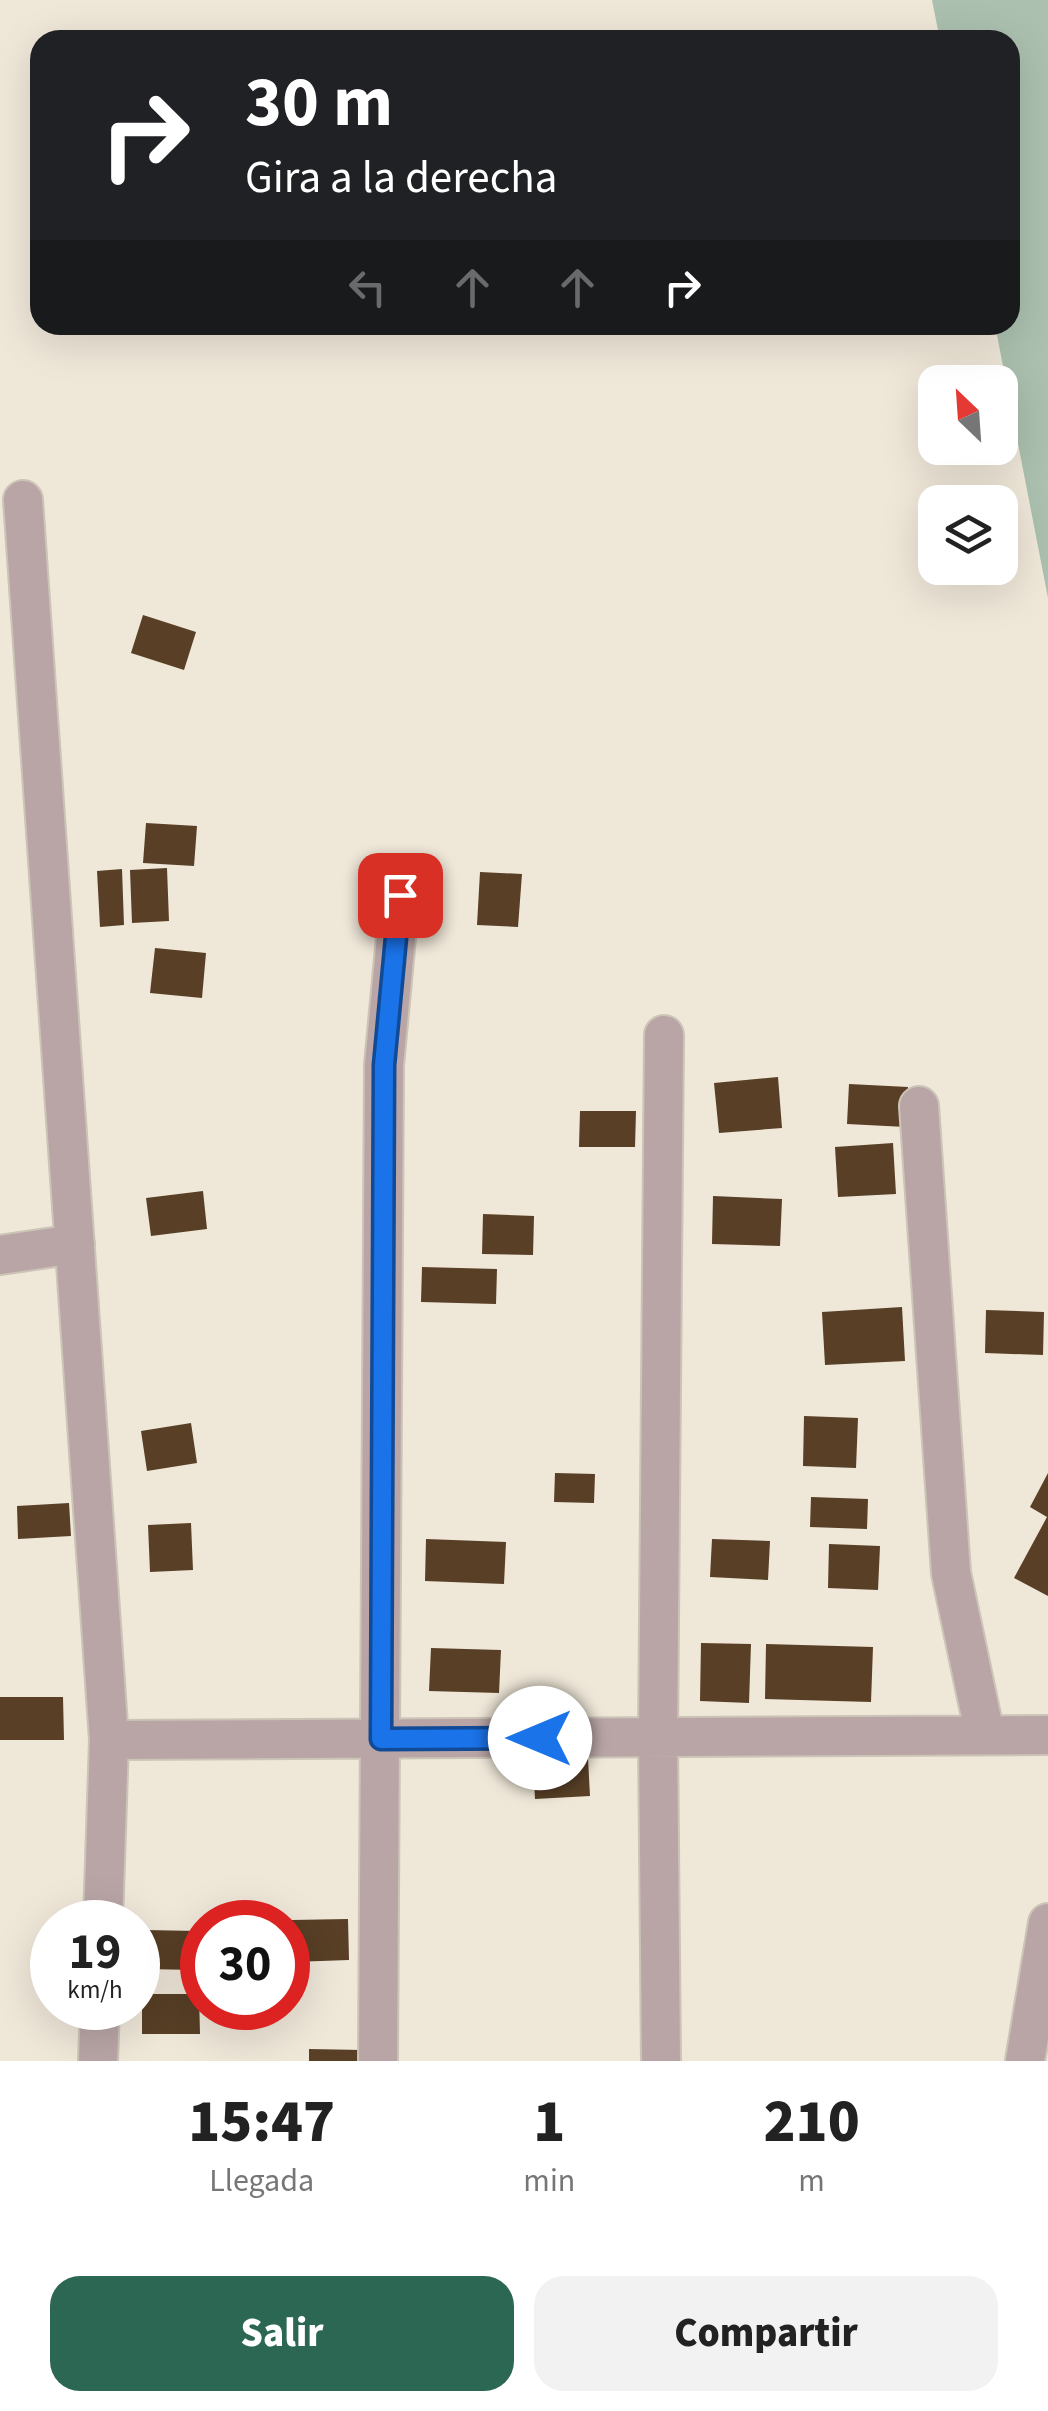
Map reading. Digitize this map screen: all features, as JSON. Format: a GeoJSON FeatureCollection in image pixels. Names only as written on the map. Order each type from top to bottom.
{"type":"FeatureCollection","features":[{"type":"Feature","properties":{"kind":"street"},"geometry":{"type":"LineString","coordinates":[[23,500],[109,1740],[104,1900]]}},
{"type":"Feature","properties":{"kind":"street"},"geometry":{"type":"LineString","coordinates":[[378,2061],[384,1065],[400,895]]}},
{"type":"Feature","properties":{"kind":"street"},"geometry":{"type":"LineString","coordinates":[[662,2061],[658,1738],[664,1035]]}},
{"type":"Feature","properties":{"kind":"street"},"geometry":{"type":"LineString","coordinates":[[919,1106],[951,1573],[985,1736]]}},
{"type":"Feature","properties":{"kind":"street"},"geometry":{"type":"LineString","coordinates":[[0,1255],[74,1244]]}},
{"type":"Feature","properties":{"kind":"street"},"geometry":{"type":"LineString","coordinates":[[109,1740],[1048,1735]]}},
{"type":"Feature","properties":{"kind":"street"},"geometry":{"type":"LineString","coordinates":[[1024,2061],[1048,1923]]}},
{"type":"Feature","properties":{"kind":"street"},"geometry":{"type":"LineString","coordinates":[[98,2061],[99,2030]]}},
{"type":"Feature","properties":{"kind":"green space"},"geometry":{"type":"Polygon","coordinates":[[[932,0],[1048,0],[1048,598],[1018,443],[1018,365],[1003,365],[997,335],[1020,335],[1020,30],[938,30],[932,0]]]}},
{"type":"Feature","properties":{"kind":"building"},"geometry":{"type":"Polygon","coordinates":[[[143,615],[196,632],[184,670],[131,653],[143,615]]]}},
{"type":"Feature","properties":{"kind":"building"},"geometry":{"type":"Polygon","coordinates":[[[146,823],[197,826],[194,866],[143,863],[146,823]]]}},
{"type":"Feature","properties":{"kind":"building"},"geometry":{"type":"Polygon","coordinates":[[[167,868],[169,921],[132,923],[130,870],[167,868]]]}},
{"type":"Feature","properties":{"kind":"building"},"geometry":{"type":"Polygon","coordinates":[[[122,869],[124,925],[100,927],[97,871],[122,869]]]}},
{"type":"Feature","properties":{"kind":"building"},"geometry":{"type":"Polygon","coordinates":[[[480,872],[522,874],[518,927],[477,925],[480,872]]]}},
{"type":"Feature","properties":{"kind":"building"},"geometry":{"type":"Polygon","coordinates":[[[155,948],[206,953],[202,998],[150,993],[155,948]]]}},
{"type":"Feature","properties":{"kind":"building"},"geometry":{"type":"Polygon","coordinates":[[[778,1077],[782,1128],[719,1133],[714,1083],[778,1077]]]}},
{"type":"Feature","properties":{"kind":"building"},"geometry":{"type":"Polygon","coordinates":[[[849,1084],[908,1087],[906,1127],[847,1124],[849,1084]]]}},
{"type":"Feature","properties":{"kind":"building"},"geometry":{"type":"Polygon","coordinates":[[[580,1111],[636,1111],[635,1147],[579,1147],[580,1111]]]}},
{"type":"Feature","properties":{"kind":"building"},"geometry":{"type":"Polygon","coordinates":[[[893,1143],[896,1194],[838,1197],[835,1147],[893,1143]]]}},
{"type":"Feature","properties":{"kind":"building"},"geometry":{"type":"Polygon","coordinates":[[[203,1191],[207,1229],[151,1236],[146,1198],[203,1191]]]}},
{"type":"Feature","properties":{"kind":"building"},"geometry":{"type":"Polygon","coordinates":[[[713,1196],[782,1199],[780,1246],[712,1244],[713,1196]]]}},
{"type":"Feature","properties":{"kind":"building"},"geometry":{"type":"Polygon","coordinates":[[[483,1214],[534,1216],[533,1255],[482,1254],[483,1214]]]}},
{"type":"Feature","properties":{"kind":"building"},"geometry":{"type":"Polygon","coordinates":[[[422,1267],[497,1269],[496,1304],[421,1302],[422,1267]]]}},
{"type":"Feature","properties":{"kind":"building"},"geometry":{"type":"Polygon","coordinates":[[[902,1307],[905,1361],[825,1365],[822,1312],[902,1307]]]}},
{"type":"Feature","properties":{"kind":"building"},"geometry":{"type":"Polygon","coordinates":[[[986,1310],[1044,1312],[1043,1355],[985,1353],[986,1310]]]}},
{"type":"Feature","properties":{"kind":"building"},"geometry":{"type":"Polygon","coordinates":[[[804,1416],[858,1418],[856,1468],[803,1466],[804,1416]]]}},
{"type":"Feature","properties":{"kind":"building"},"geometry":{"type":"Polygon","coordinates":[[[191,1423],[197,1463],[147,1471],[141,1431],[191,1423]]]}},
{"type":"Feature","properties":{"kind":"building"},"geometry":{"type":"Polygon","coordinates":[[[555,1473],[595,1474],[594,1503],[554,1502],[555,1473]]]}},
{"type":"Feature","properties":{"kind":"building"},"geometry":{"type":"Polygon","coordinates":[[[1048,1473],[1048,1596],[1014,1578],[1047,1517],[1030,1507],[1048,1473]]]}},
{"type":"Feature","properties":{"kind":"building"},"geometry":{"type":"Polygon","coordinates":[[[811,1497],[868,1499],[867,1529],[810,1527],[811,1497]]]}},
{"type":"Feature","properties":{"kind":"building"},"geometry":{"type":"Polygon","coordinates":[[[69,1503],[71,1536],[18,1539],[17,1506],[69,1503]]]}},
{"type":"Feature","properties":{"kind":"building"},"geometry":{"type":"Polygon","coordinates":[[[191,1523],[193,1570],[150,1572],[148,1525],[191,1523]]]}},
{"type":"Feature","properties":{"kind":"building"},"geometry":{"type":"Polygon","coordinates":[[[426,1539],[506,1542],[504,1584],[425,1581],[426,1539]]]}},
{"type":"Feature","properties":{"kind":"building"},"geometry":{"type":"Polygon","coordinates":[[[712,1539],[770,1541],[768,1580],[710,1577],[712,1539]]]}},
{"type":"Feature","properties":{"kind":"building"},"geometry":{"type":"Polygon","coordinates":[[[829,1544],[880,1546],[878,1590],[828,1588],[829,1544]]]}},
{"type":"Feature","properties":{"kind":"building"},"geometry":{"type":"Polygon","coordinates":[[[701,1643],[751,1644],[749,1703],[700,1701],[701,1643]]]}},
{"type":"Feature","properties":{"kind":"building"},"geometry":{"type":"Polygon","coordinates":[[[766,1644],[873,1647],[871,1702],[765,1699],[766,1644]]]}},
{"type":"Feature","properties":{"kind":"building"},"geometry":{"type":"Polygon","coordinates":[[[431,1648],[501,1650],[499,1693],[429,1691],[431,1648]]]}},
{"type":"Feature","properties":{"kind":"building"},"geometry":{"type":"Polygon","coordinates":[[[0,1697],[63,1697],[64,1740],[0,1740],[0,1697]]]}},
{"type":"Feature","properties":{"kind":"building"},"geometry":{"type":"Polygon","coordinates":[[[588,1758],[590,1796],[535,1799],[533,1761],[588,1758]]]}},
{"type":"Feature","properties":{"kind":"building"},"geometry":{"type":"Polygon","coordinates":[[[348,1919],[349,1960],[310,1961],[310,1920],[348,1919]]]}},
{"type":"Feature","properties":{"kind":"building"},"geometry":{"type":"Polygon","coordinates":[[[160,1930],[180,1931],[180,1970],[160,1969],[160,1930]]]}},
{"type":"Feature","properties":{"kind":"building"},"geometry":{"type":"Polygon","coordinates":[[[160,1994],[180,1994],[180,2030],[200,2030],[200,2034],[142,2034],[142,2030],[160,2030],[160,1994]]]}},
{"type":"Feature","properties":{"kind":"building"},"geometry":{"type":"Polygon","coordinates":[[[309,2049],[362,2050],[361,2061],[309,2061],[309,2049]]]}},
{"type":"Feature","properties":{"kind":"route"},"geometry":{"type":"LineString","coordinates":[[400,895],[384,1065],[381,1739],[540,1738]]}}]}
